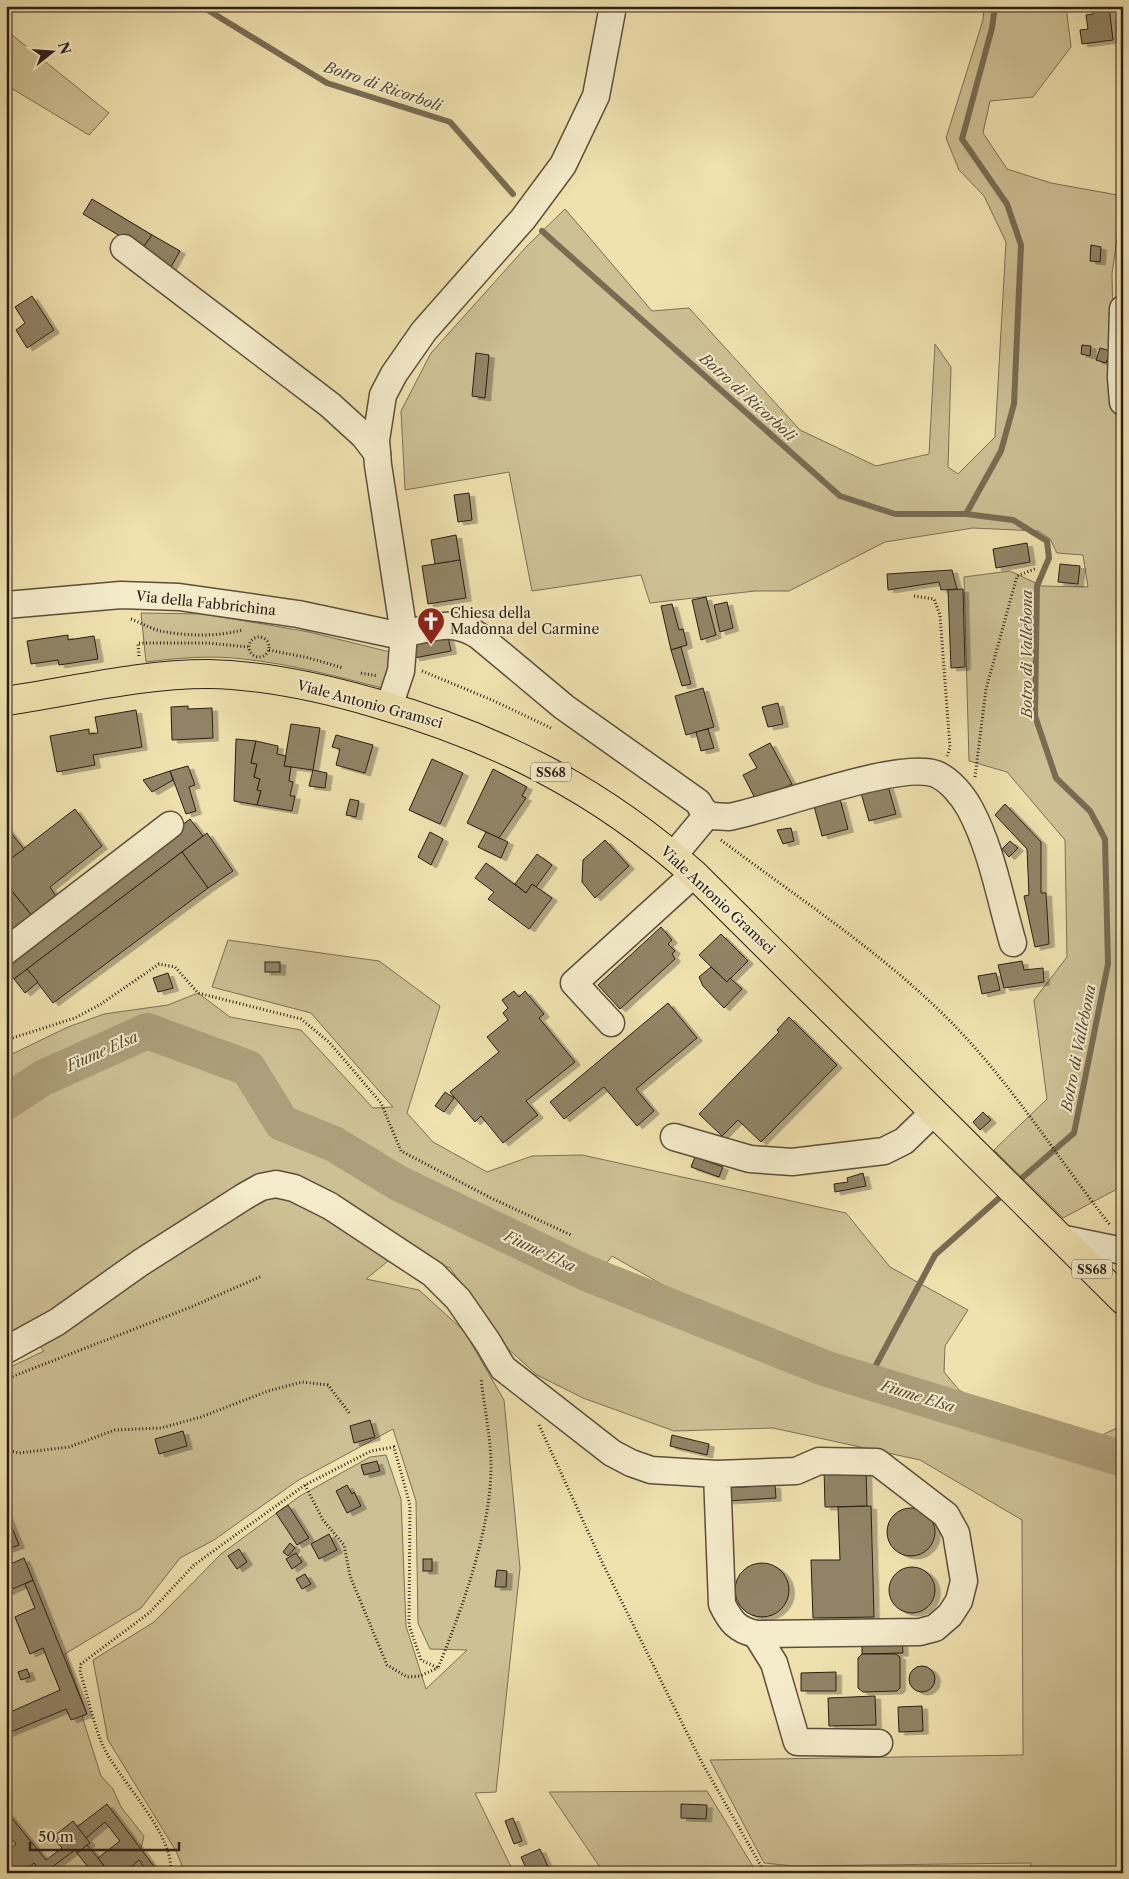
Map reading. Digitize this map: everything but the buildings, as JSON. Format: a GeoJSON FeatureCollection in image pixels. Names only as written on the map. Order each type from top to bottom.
{"type":"FeatureCollection","features":[{"type":"Feature","properties":{"kind":"main road","name":"Viale Antonio Gramsci"},"geometry":{"type":"LineString","coordinates":[[6,701],[150,678],[211,674],[298,684],[389,707],[456,728],[540,766],[622,816],[694,874],[1060,1238]]}},
{"type":"Feature","properties":{"kind":"main road","name":"SS68"},"geometry":{"type":"LineString","coordinates":[[1060,1238],[1123,1300]]}},
{"type":"Feature","properties":{"kind":"street"},"geometry":{"type":"LineString","coordinates":[[389,707],[399,679],[404,634],[377,453],[376,440],[383,395],[394,374],[424,331],[529,212],[563,165],[596,96],[613,6]]}},
{"type":"Feature","properties":{"kind":"street"},"geometry":{"type":"LineString","coordinates":[[124,248],[330,405],[364,436],[377,453]]}},
{"type":"Feature","properties":{"kind":"street"},"geometry":{"type":"LineString","coordinates":[[1123,309],[1121,378],[1123,402]]}},
{"type":"Feature","properties":{"kind":"street","name":"Via della Fabbrichina"},"geometry":{"type":"LineString","coordinates":[[6,605],[80,598],[145,595],[202,600],[298,614],[372,631],[404,634],[450,625],[463,627],[472,632],[575,715],[696,800],[704,812]]}},
{"type":"Feature","properties":{"kind":"street"},"geometry":{"type":"LineString","coordinates":[[674,856],[700,825],[704,812],[717,817],[737,815],[864,780],[897,774],[930,772],[942,777],[959,793],[970,810],[987,853],[1012,943]]}},
{"type":"Feature","properties":{"kind":"street"},"geometry":{"type":"LineString","coordinates":[[6,951],[170,825]]}},
{"type":"Feature","properties":{"kind":"street"},"geometry":{"type":"LineString","coordinates":[[611,1023],[574,983],[694,874]]}},
{"type":"Feature","properties":{"kind":"street"},"geometry":{"type":"LineString","coordinates":[[674,1136],[750,1159],[792,1162],[884,1151],[904,1141],[934,1112]]}},
{"type":"Feature","properties":{"kind":"street"},"geometry":{"type":"LineString","coordinates":[[6,1350],[57,1322],[140,1263],[245,1196],[261,1187],[276,1184],[294,1188],[330,1206],[432,1274],[458,1299],[503,1368],[612,1453],[631,1463],[651,1470],[717,1474],[796,1471],[819,1461],[877,1462],[946,1514],[956,1533],[964,1581],[959,1601],[950,1615],[935,1628],[920,1632],[756,1634],[742,1631],[730,1621],[722,1604],[717,1474]]}},
{"type":"Feature","properties":{"kind":"street"},"geometry":{"type":"LineString","coordinates":[[1060,1238],[1123,1251]]}},
{"type":"Feature","properties":{"kind":"street"},"geometry":{"type":"LineString","coordinates":[[756,1634],[774,1663],[797,1742],[879,1743]]}},
{"type":"Feature","properties":{"kind":"path"},"geometry":{"type":"LineString","coordinates":[[970,810],[986,689],[1004,623],[1018,576],[1038,568]]}},
{"type":"Feature","properties":{"kind":"path"},"geometry":{"type":"LineString","coordinates":[[914,596],[934,599],[940,615],[950,748],[942,777]]}},
{"type":"Feature","properties":{"kind":"path"},"geometry":{"type":"LineString","coordinates":[[124,617],[157,630],[174,632],[227,634],[250,627]]}},
{"type":"Feature","properties":{"kind":"path"},"geometry":{"type":"LineString","coordinates":[[260,636],[268,643],[268,650],[265,655],[259,657],[250,653],[248,647],[250,640],[260,636]]}},
{"type":"Feature","properties":{"kind":"path"},"geometry":{"type":"LineString","coordinates":[[140,659],[138,643],[208,643],[248,647]]}},
{"type":"Feature","properties":{"kind":"path"},"geometry":{"type":"LineString","coordinates":[[268,650],[309,658],[350,670]]}},
{"type":"Feature","properties":{"kind":"path"},"geometry":{"type":"LineString","coordinates":[[360,672],[399,679]]}},
{"type":"Feature","properties":{"kind":"path"},"geometry":{"type":"LineString","coordinates":[[6,1040],[75,1018],[100,1004],[159,964],[175,967],[198,993],[301,1019],[329,1042],[381,1103],[401,1151],[491,1198],[571,1235]]}},
{"type":"Feature","properties":{"kind":"path"},"geometry":{"type":"LineString","coordinates":[[1020,1103],[1111,1227]]}},
{"type":"Feature","properties":{"kind":"path"},"geometry":{"type":"LineString","coordinates":[[6,1379],[192,1307],[262,1276]]}},
{"type":"Feature","properties":{"kind":"path"},"geometry":{"type":"LineString","coordinates":[[305,1485],[323,1520],[344,1545],[350,1576],[387,1665],[407,1677],[420,1676],[438,1668],[458,1619],[471,1577],[488,1505],[491,1465],[481,1378],[487,1341]]}},
{"type":"Feature","properties":{"kind":"path"},"geometry":{"type":"LineString","coordinates":[[6,1450],[19,1452],[68,1447],[115,1430],[161,1428],[201,1416],[268,1391],[302,1382],[328,1385],[350,1414]]}},
{"type":"Feature","properties":{"kind":"path"},"geometry":{"type":"LineString","coordinates":[[537,1422],[602,1562],[701,1760],[764,1872],[1035,1870]]}},
{"type":"Feature","properties":{"kind":"path"},"geometry":{"type":"LineString","coordinates":[[170,1873],[170,1856],[162,1837],[104,1746],[80,1672],[81,1664],[149,1612],[194,1565],[305,1485],[371,1450],[394,1447],[410,1505],[409,1625],[421,1660],[438,1668]]}},
{"type":"Feature","properties":{"kind":"shaded area"},"geometry":{"type":"Polygon","coordinates":[[[984,6],[1066,6],[1071,47],[1033,97],[990,101],[983,133],[1007,169],[1051,183],[1123,196],[1112,274],[1114,380],[1123,460],[1123,1154],[1117,1189],[1063,1218],[994,1150],[1047,1099],[1034,1000],[1067,957],[1065,840],[1007,772],[969,761],[964,577],[1010,571],[1042,586],[1088,587],[1083,555],[1057,553],[1050,539],[1038,531],[973,528],[885,542],[789,591],[755,591],[650,603],[641,575],[532,591],[509,472],[405,490],[401,411],[431,353],[527,246],[565,209],[652,311],[689,308],[800,430],[876,466],[929,454],[935,344],[951,367],[948,467],[958,474],[995,437],[1006,242],[984,196],[959,170],[946,138],[983,20],[984,6]]]}},
{"type":"Feature","properties":{"kind":"shaded area"},"geometry":{"type":"Polygon","coordinates":[[[6,30],[109,113],[89,135],[6,85],[6,30]]]}},
{"type":"Feature","properties":{"kind":"shaded area"},"geometry":{"type":"Polygon","coordinates":[[[141,613],[205,614],[309,632],[394,653],[386,689],[261,661],[219,657],[146,662],[141,613]]]}},
{"type":"Feature","properties":{"kind":"shaded area"},"geometry":{"type":"Polygon","coordinates":[[[228,940],[379,961],[440,1006],[407,1113],[433,1142],[487,1172],[532,1156],[582,1155],[846,1213],[890,1267],[968,1310],[945,1346],[944,1372],[959,1390],[977,1400],[1098,1437],[1123,1425],[1123,1873],[1030,1873],[1031,1863],[793,1866],[764,1863],[710,1760],[1023,1755],[1022,1520],[920,1460],[773,1428],[674,1431],[583,1398],[537,1375],[506,1347],[450,1268],[404,1248],[366,1279],[419,1290],[464,1331],[504,1400],[520,1568],[496,1792],[475,1793],[514,1873],[185,1873],[176,1851],[108,1740],[93,1660],[154,1622],[221,1554],[300,1496],[370,1457],[386,1455],[401,1499],[406,1626],[426,1689],[467,1650],[430,1649],[418,1623],[416,1501],[393,1429],[297,1481],[214,1540],[180,1558],[141,1608],[65,1654],[87,1714],[82,1716],[101,1776],[113,1789],[121,1807],[144,1836],[141,1849],[159,1873],[6,1873],[6,1390],[9,1388],[6,1369],[44,1351],[24,1328],[6,1339],[6,1057],[68,1027],[104,1014],[168,1005],[198,993],[230,1017],[301,1030],[373,1108],[393,1107],[311,1013],[212,987],[228,940]],[[612,1256],[593,1280],[742,1345],[748,1333],[612,1256]]]}},
{"type":"Feature","properties":{"kind":"shaded area"},"geometry":{"type":"Polygon","coordinates":[[[707,1791],[757,1873],[604,1873],[549,1792],[707,1791]]]}},
{"type":"Feature","properties":{"kind":"waterway","name":"Botro di Ricorboli"},"geometry":{"type":"LineString","coordinates":[[201,6],[327,83],[450,122],[513,194]]}},
{"type":"Feature","properties":{"kind":"waterway","name":"Botro di Vallebona"},"geometry":{"type":"LineString","coordinates":[[995,6],[992,28],[962,139],[1007,204],[1021,245],[1014,404],[1001,451],[966,514],[1013,520],[1047,541],[1049,558],[1037,586],[1035,716],[1056,778],[1090,811],[1105,839],[1108,964],[1074,1133],[1015,1184]]}},
{"type":"Feature","properties":{"kind":"waterway","name":"Botro di Ricorboli"},"geometry":{"type":"LineString","coordinates":[[542,231],[840,496],[895,514],[966,514]]}},
{"type":"Feature","properties":{"kind":"waterway","name":"Fiume Elsa"},"geometry":{"type":"LineString","coordinates":[[6,1102],[43,1078],[147,1031],[248,1068],[282,1123],[334,1144],[398,1183],[586,1273],[827,1369],[1123,1459]]}},
{"type":"Feature","properties":{"kind":"waterway","name":"Botro di Vallebona"},"geometry":{"type":"LineString","coordinates":[[868,1380],[935,1255],[1006,1192]]}},
{"type":"Feature","properties":{"kind":"place","name":"Chiesa della Madonna del Carmine"},"geometry":{"type":"Point","coordinates":[431,645]}}]}
